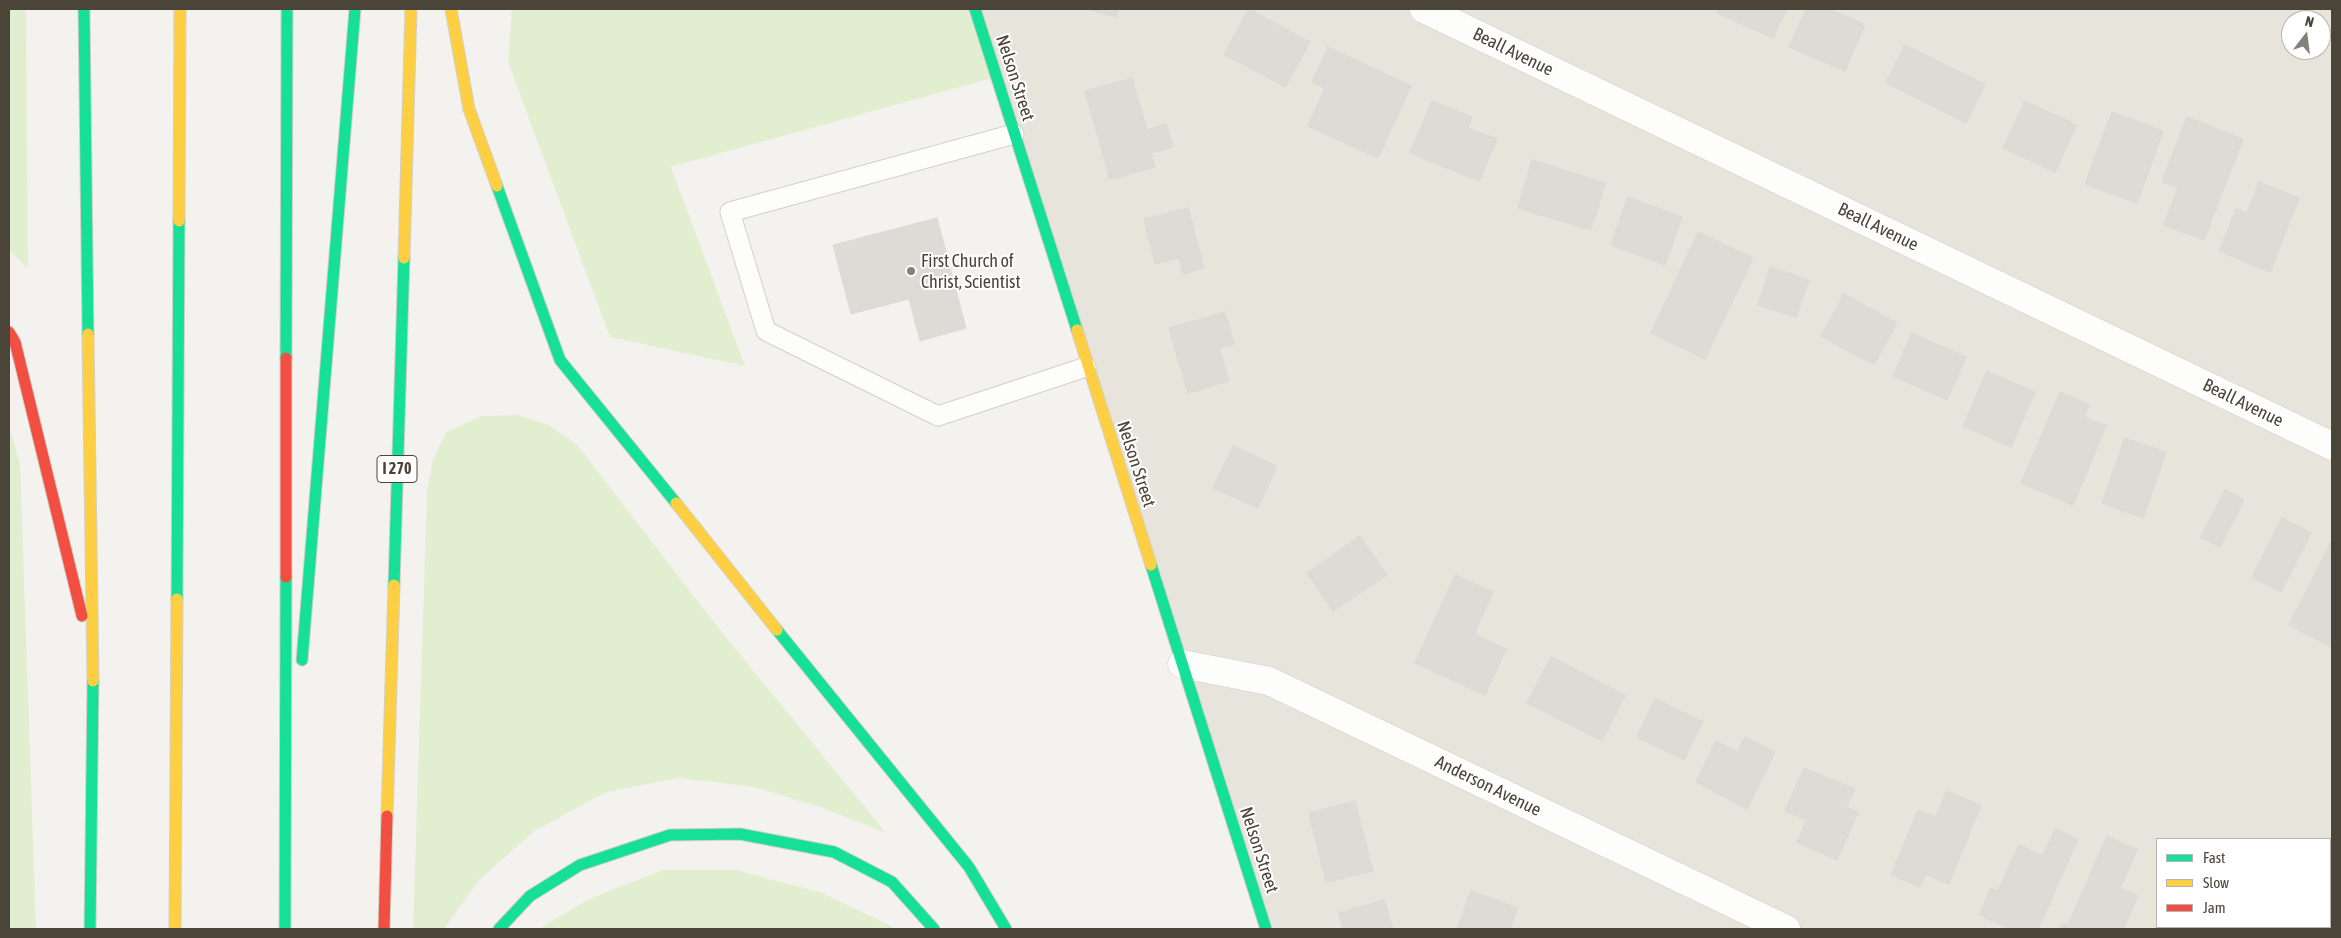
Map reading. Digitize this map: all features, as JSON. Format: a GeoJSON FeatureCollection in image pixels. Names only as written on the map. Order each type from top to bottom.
{"type":"FeatureCollection","features":[{"type":"Feature","properties":{"kind":"main road"},"geometry":{"type":"LineString","coordinates":[[84,9],[93,663],[90,929]]}},
{"type":"Feature","properties":{"kind":"main road"},"geometry":{"type":"LineString","coordinates":[[175,929],[180,9]]}},
{"type":"Feature","properties":{"kind":"main road"},"geometry":{"type":"LineString","coordinates":[[285,929],[287,9]]}},
{"type":"Feature","properties":{"kind":"main road"},"geometry":{"type":"LineString","coordinates":[[301,671],[355,9]]}},
{"type":"Feature","properties":{"kind":"main road","name":"I 270"},"geometry":{"type":"LineString","coordinates":[[384,929],[410,9]]}},
{"type":"Feature","properties":{"kind":"main road"},"geometry":{"type":"LineString","coordinates":[[451,9],[469,109],[560,360],[969,867],[1006,929]]}},
{"type":"Feature","properties":{"kind":"main road","name":"Nelson Street"},"geometry":{"type":"LineString","coordinates":[[974,9],[1086,367],[1266,929]]}},
{"type":"Feature","properties":{"kind":"main road"},"geometry":{"type":"LineString","coordinates":[[9,332],[15,342],[93,663]]}},
{"type":"Feature","properties":{"kind":"main road"},"geometry":{"type":"LineString","coordinates":[[285,869],[298,711]]}},
{"type":"Feature","properties":{"kind":"main road"},"geometry":{"type":"LineString","coordinates":[[499,929],[530,896],[580,865],[670,835],[740,834],[834,852],[892,882],[934,929]]}},
{"type":"Feature","properties":{"kind":"street","name":"Beall Avenue"},"geometry":{"type":"LineString","coordinates":[[1424,9],[2332,446]]}},
{"type":"Feature","properties":{"kind":"street","name":"Anderson Avenue"},"geometry":{"type":"LineString","coordinates":[[1182,664],[1269,681],[1786,929]]}},
{"type":"Feature","properties":{"kind":"lane"},"geometry":{"type":"LineString","coordinates":[[1014,134],[730,212],[766,331],[938,416],[1086,367]]}},
{"type":"Feature","properties":{"kind":"shaded area"},"geometry":{"type":"Polygon","coordinates":[[[975,9],[2332,9],[2332,929],[1266,929],[975,9]]]}},
{"type":"Feature","properties":{"kind":"green space"},"geometry":{"type":"Polygon","coordinates":[[[9,9],[26,9],[28,268],[9,251],[9,9]]]}},
{"type":"Feature","properties":{"kind":"green space"},"geometry":{"type":"Polygon","coordinates":[[[512,9],[975,9],[996,77],[671,167],[745,366],[610,337],[508,62],[512,9]]]}},
{"type":"Feature","properties":{"kind":"green space"},"geometry":{"type":"Polygon","coordinates":[[[518,415],[549,425],[577,445],[724,635],[886,833],[820,807],[754,787],[679,778],[606,792],[534,831],[479,880],[444,929],[413,929],[427,492],[433,459],[447,432],[481,416],[518,415]]]}},
{"type":"Feature","properties":{"kind":"green space"},"geometry":{"type":"Polygon","coordinates":[[[9,426],[20,463],[36,929],[9,929],[9,426]]]}},
{"type":"Feature","properties":{"kind":"green space"},"geometry":{"type":"Polygon","coordinates":[[[663,870],[736,870],[822,893],[894,929],[539,929],[589,899],[663,870]]]}},
{"type":"Feature","properties":{"kind":"building"},"geometry":{"type":"Polygon","coordinates":[[[1087,9],[1119,9],[1116,17],[1087,9]]]}},
{"type":"Feature","properties":{"kind":"building"},"geometry":{"type":"Polygon","coordinates":[[[1249,9],[1310,42],[1285,87],[1224,54],[1249,9]]]}},
{"type":"Feature","properties":{"kind":"building"},"geometry":{"type":"Polygon","coordinates":[[[1719,9],[1787,9],[1773,38],[1717,13],[1719,9]]]}},
{"type":"Feature","properties":{"kind":"building"},"geometry":{"type":"Polygon","coordinates":[[[1806,9],[1828,9],[1865,24],[1845,71],[1789,47],[1806,9]]]}},
{"type":"Feature","properties":{"kind":"building"},"geometry":{"type":"Polygon","coordinates":[[[1905,45],[1985,84],[1966,123],[1886,83],[1905,45]]]}},
{"type":"Feature","properties":{"kind":"building"},"geometry":{"type":"Polygon","coordinates":[[[1328,47],[1411,86],[1378,158],[1308,126],[1325,88],[1312,82],[1328,47]]]}},
{"type":"Feature","properties":{"kind":"building"},"geometry":{"type":"Polygon","coordinates":[[[1132,78],[1147,130],[1166,124],[1173,147],[1151,153],[1155,167],[1110,179],[1085,91],[1132,78]]]}},
{"type":"Feature","properties":{"kind":"building"},"geometry":{"type":"Polygon","coordinates":[[[1432,101],[1472,117],[1468,128],[1497,139],[1479,181],[1410,153],[1432,101]]]}},
{"type":"Feature","properties":{"kind":"building"},"geometry":{"type":"Polygon","coordinates":[[[2025,101],[2077,125],[2055,172],[2003,148],[2025,101]]]}},
{"type":"Feature","properties":{"kind":"building"},"geometry":{"type":"Polygon","coordinates":[[[2112,112],[2163,131],[2137,203],[2085,184],[2112,112]]]}},
{"type":"Feature","properties":{"kind":"building"},"geometry":{"type":"Polygon","coordinates":[[[2187,117],[2243,139],[2204,240],[2164,225],[2178,188],[2162,182],[2187,117]]]}},
{"type":"Feature","properties":{"kind":"building"},"geometry":{"type":"Polygon","coordinates":[[[1532,160],[1605,183],[1591,230],[1518,208],[1532,160]]]}},
{"type":"Feature","properties":{"kind":"building"},"geometry":{"type":"Polygon","coordinates":[[[2259,182],[2299,198],[2270,272],[2219,251],[2236,209],[2247,213],[2259,182]]]}},
{"type":"Feature","properties":{"kind":"building"},"geometry":{"type":"Polygon","coordinates":[[[1628,197],[1682,217],[1665,265],[1611,245],[1628,197]]]}},
{"type":"Feature","properties":{"kind":"building"},"geometry":{"type":"Polygon","coordinates":[[[1188,208],[1204,268],[1183,274],[1179,258],[1155,264],[1144,219],[1188,208]]]}},
{"type":"Feature","properties":{"kind":"building"},"geometry":{"type":"Polygon","coordinates":[[[937,218],[966,328],[920,341],[909,299],[851,314],[833,245],[937,218]]]}},
{"type":"Feature","properties":{"kind":"building"},"geometry":{"type":"Polygon","coordinates":[[[1698,232],[1753,258],[1705,359],[1651,333],[1698,232]]]}},
{"type":"Feature","properties":{"kind":"building"},"geometry":{"type":"Polygon","coordinates":[[[1770,267],[1809,280],[1796,317],[1758,305],[1770,267]]]}},
{"type":"Feature","properties":{"kind":"building"},"geometry":{"type":"Polygon","coordinates":[[[1844,294],[1897,323],[1874,365],[1821,336],[1844,294]]]}},
{"type":"Feature","properties":{"kind":"building"},"geometry":{"type":"Polygon","coordinates":[[[1225,312],[1234,344],[1219,348],[1229,381],[1188,393],[1169,328],[1225,312]]]}},
{"type":"Feature","properties":{"kind":"building"},"geometry":{"type":"Polygon","coordinates":[[[1912,333],[1966,357],[1947,400],[1893,376],[1912,333]]]}},
{"type":"Feature","properties":{"kind":"building"},"geometry":{"type":"Polygon","coordinates":[[[1987,371],[2035,392],[2011,447],[1963,426],[1987,371]]]}},
{"type":"Feature","properties":{"kind":"building"},"geometry":{"type":"Polygon","coordinates":[[[2060,392],[2089,405],[2084,417],[2106,426],[2073,505],[2021,483],[2060,392]]]}},
{"type":"Feature","properties":{"kind":"building"},"geometry":{"type":"Polygon","coordinates":[[[2125,438],[2166,452],[2143,518],[2102,503],[2125,438]]]}},
{"type":"Feature","properties":{"kind":"building"},"geometry":{"type":"Polygon","coordinates":[[[1233,446],[1277,466],[1258,508],[1213,488],[1233,446]]]}},
{"type":"Feature","properties":{"kind":"building"},"geometry":{"type":"Polygon","coordinates":[[[2225,490],[2244,500],[2220,547],[2201,537],[2225,490]]]}},
{"type":"Feature","properties":{"kind":"building"},"geometry":{"type":"Polygon","coordinates":[[[2282,518],[2311,533],[2281,592],[2252,577],[2282,518]]]}},
{"type":"Feature","properties":{"kind":"building"},"geometry":{"type":"Polygon","coordinates":[[[1360,536],[1387,575],[1333,611],[1307,573],[1360,536]]]}},
{"type":"Feature","properties":{"kind":"building"},"geometry":{"type":"Polygon","coordinates":[[[2332,540],[2332,647],[2289,625],[2332,540]]]}},
{"type":"Feature","properties":{"kind":"building"},"geometry":{"type":"Polygon","coordinates":[[[1455,575],[1493,592],[1474,634],[1506,649],[1485,695],[1415,663],[1455,575]]]}},
{"type":"Feature","properties":{"kind":"building"},"geometry":{"type":"Polygon","coordinates":[[[1551,657],[1625,695],[1602,741],[1527,703],[1551,657]]]}},
{"type":"Feature","properties":{"kind":"building"},"geometry":{"type":"Polygon","coordinates":[[[1655,699],[1703,722],[1684,760],[1637,737],[1655,699]]]}},
{"type":"Feature","properties":{"kind":"building"},"geometry":{"type":"Polygon","coordinates":[[[1745,737],[1775,752],[1747,809],[1696,782],[1716,741],[1737,752],[1745,737]]]}},
{"type":"Feature","properties":{"kind":"building"},"geometry":{"type":"Polygon","coordinates":[[[1804,768],[1855,789],[1846,807],[1858,812],[1837,860],[1797,842],[1807,820],[1785,811],[1804,768]]]}},
{"type":"Feature","properties":{"kind":"building"},"geometry":{"type":"Polygon","coordinates":[[[1946,791],[1981,805],[1949,884],[1925,874],[1920,887],[1891,875],[1918,810],[1936,817],[1946,791]]]}},
{"type":"Feature","properties":{"kind":"building"},"geometry":{"type":"Polygon","coordinates":[[[1355,801],[1373,871],[1326,882],[1309,813],[1355,801]]]}},
{"type":"Feature","properties":{"kind":"building"},"geometry":{"type":"Polygon","coordinates":[[[2055,829],[2078,839],[2038,929],[2011,929],[1979,915],[1991,888],[1998,891],[2019,845],[2043,856],[2055,829]]]}},
{"type":"Feature","properties":{"kind":"building"},"geometry":{"type":"Polygon","coordinates":[[[2107,836],[2137,850],[2120,888],[2138,896],[2123,929],[2059,929],[2062,923],[2068,925],[2107,836]]]}},
{"type":"Feature","properties":{"kind":"building"},"geometry":{"type":"Polygon","coordinates":[[[1471,891],[1518,908],[1510,929],[1457,929],[1471,891]]]}},
{"type":"Feature","properties":{"kind":"building"},"geometry":{"type":"Polygon","coordinates":[[[1384,900],[1393,929],[1343,929],[1339,913],[1384,900]]]}},
{"type":"Feature","properties":{"kind":"traffic: fast"},"geometry":{"type":"LineString","coordinates":[[84,9],[88,334]]}},
{"type":"Feature","properties":{"kind":"traffic: fast"},"geometry":{"type":"LineString","coordinates":[[286,358],[287,9]]}},
{"type":"Feature","properties":{"kind":"traffic: fast"},"geometry":{"type":"LineString","coordinates":[[302,660],[355,9]]}},
{"type":"Feature","properties":{"kind":"traffic: fast"},"geometry":{"type":"LineString","coordinates":[[975,9],[1077,330]]}},
{"type":"Feature","properties":{"kind":"traffic: fast"},"geometry":{"type":"LineString","coordinates":[[497,186],[560,360],[676,503]]}},
{"type":"Feature","properties":{"kind":"traffic: fast"},"geometry":{"type":"LineString","coordinates":[[177,599],[179,221]]}},
{"type":"Feature","properties":{"kind":"traffic: fast"},"geometry":{"type":"LineString","coordinates":[[394,585],[404,258]]}},
{"type":"Feature","properties":{"kind":"traffic: fast"},"geometry":{"type":"LineString","coordinates":[[1151,565],[1266,929]]}},
{"type":"Feature","properties":{"kind":"traffic: fast"},"geometry":{"type":"LineString","coordinates":[[285,929],[286,577]]}},
{"type":"Feature","properties":{"kind":"traffic: fast"},"geometry":{"type":"LineString","coordinates":[[777,630],[969,867],[1006,929]]}},
{"type":"Feature","properties":{"kind":"traffic: fast"},"geometry":{"type":"LineString","coordinates":[[90,929],[93,681]]}},
{"type":"Feature","properties":{"kind":"traffic: fast"},"geometry":{"type":"LineString","coordinates":[[499,929],[530,896],[580,865],[670,835],[740,834],[834,852],[892,882],[934,929]]}},
{"type":"Feature","properties":{"kind":"traffic: slow"},"geometry":{"type":"LineString","coordinates":[[179,221],[180,9]]}},
{"type":"Feature","properties":{"kind":"traffic: slow"},"geometry":{"type":"LineString","coordinates":[[404,258],[411,9]]}},
{"type":"Feature","properties":{"kind":"traffic: slow"},"geometry":{"type":"LineString","coordinates":[[451,9],[469,109],[497,186]]}},
{"type":"Feature","properties":{"kind":"traffic: slow"},"geometry":{"type":"LineString","coordinates":[[1077,330],[1151,565]]}},
{"type":"Feature","properties":{"kind":"traffic: slow"},"geometry":{"type":"LineString","coordinates":[[88,334],[93,681]]}},
{"type":"Feature","properties":{"kind":"traffic: slow"},"geometry":{"type":"LineString","coordinates":[[676,503],[777,630]]}},
{"type":"Feature","properties":{"kind":"traffic: slow"},"geometry":{"type":"LineString","coordinates":[[387,816],[394,585]]}},
{"type":"Feature","properties":{"kind":"traffic: slow"},"geometry":{"type":"LineString","coordinates":[[175,929],[177,599]]}},
{"type":"Feature","properties":{"kind":"traffic: jam"},"geometry":{"type":"LineString","coordinates":[[9,332],[15,342],[82,616]]}},
{"type":"Feature","properties":{"kind":"traffic: jam"},"geometry":{"type":"LineString","coordinates":[[286,358],[286,577]]}},
{"type":"Feature","properties":{"kind":"traffic: jam"},"geometry":{"type":"LineString","coordinates":[[384,929],[387,816]]}},
{"type":"Feature","properties":{"kind":"place","name":"First Church of Christ, Scientist"},"geometry":{"type":"Point","coordinates":[911,271]}}]}
